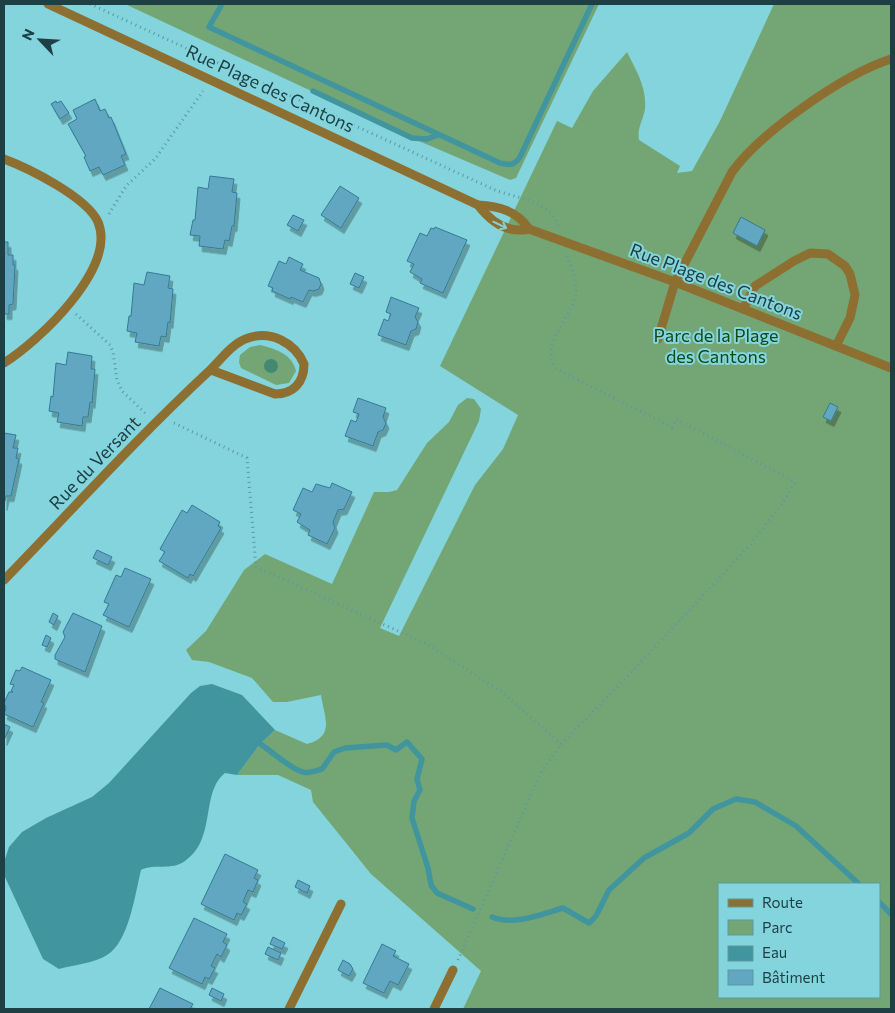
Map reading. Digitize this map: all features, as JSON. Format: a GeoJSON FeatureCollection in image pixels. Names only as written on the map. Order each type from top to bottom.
{"type":"FeatureCollection","features":[{"type":"Feature","properties":{"kind":"street","name":"Rue Plage des Cantons"},"geometry":{"type":"LineString","coordinates":[[48,4],[212,79],[478,205],[494,206],[506,210],[522,218],[529,229],[563,243],[675,282],[891,368]]}},
{"type":"Feature","properties":{"kind":"street"},"geometry":{"type":"LineString","coordinates":[[658,339],[675,282],[732,172],[748,151],[775,129],[848,77],[891,59]]}},
{"type":"Feature","properties":{"kind":"street"},"geometry":{"type":"LineString","coordinates":[[4,159],[75,197],[92,212],[97,220],[101,239],[98,258],[67,305],[30,343],[4,363]]}},
{"type":"Feature","properties":{"kind":"street","name":"Rue Plage des Cantons"},"geometry":{"type":"LineString","coordinates":[[478,205],[489,219],[507,228],[516,232],[529,229]]}},
{"type":"Feature","properties":{"kind":"street"},"geometry":{"type":"LineString","coordinates":[[743,309],[755,286],[810,253],[828,254],[845,266],[852,280],[855,295],[850,318],[836,346]]}},
{"type":"Feature","properties":{"kind":"street","name":"Rue du Versant"},"geometry":{"type":"LineString","coordinates":[[4,580],[160,420],[239,342],[257,336],[273,337],[295,349],[304,364],[304,372],[297,387],[283,394],[269,392],[211,370]]}},
{"type":"Feature","properties":{"kind":"street"},"geometry":{"type":"LineString","coordinates":[[289,1009],[341,904]]}},
{"type":"Feature","properties":{"kind":"street"},"geometry":{"type":"LineString","coordinates":[[434,1009],[454,970]]}},
{"type":"Feature","properties":{"kind":"path"},"geometry":{"type":"LineString","coordinates":[[90,4],[495,190],[528,200],[546,209],[556,218],[576,290],[572,306],[552,345],[550,359],[553,365],[558,370],[672,427],[676,419],[795,482],[784,501],[750,545],[628,676],[560,744],[540,774],[454,970]]}},
{"type":"Feature","properties":{"kind":"path"},"geometry":{"type":"LineString","coordinates":[[97,220],[111,213],[126,186],[155,159],[212,79]]}},
{"type":"Feature","properties":{"kind":"path"},"geometry":{"type":"LineString","coordinates":[[67,305],[110,345],[115,360],[117,380],[122,391],[149,416],[172,422],[247,458],[256,567],[427,644],[502,693],[560,744]]}},
{"type":"Feature","properties":{"kind":"green space"},"geometry":{"type":"Polygon","coordinates":[[[125,4],[599,4],[516,178],[510,180],[412,138],[125,4]]]}},
{"type":"Feature","properties":{"kind":"green space","name":"Parc de la Plage des Cantons"},"geometry":{"type":"Polygon","coordinates":[[[774,4],[891,4],[891,1009],[463,1009],[481,971],[371,874],[313,802],[311,790],[278,775],[237,775],[260,744],[275,730],[307,744],[322,736],[325,731],[326,718],[321,695],[287,702],[273,702],[252,678],[209,662],[192,660],[186,650],[206,631],[244,570],[265,554],[332,584],[374,492],[397,490],[427,443],[449,422],[458,405],[467,398],[474,399],[481,409],[479,421],[380,628],[399,636],[475,485],[503,449],[518,415],[440,366],[557,121],[572,128],[593,91],[627,52],[640,79],[645,101],[645,109],[639,128],[639,140],[680,166],[677,173],[692,171],[720,121],[774,4]]]}},
{"type":"Feature","properties":{"kind":"green space"},"geometry":{"type":"Polygon","coordinates":[[[260,345],[282,353],[291,360],[296,371],[289,383],[276,385],[241,368],[239,362],[240,355],[250,347],[260,345]]]}},
{"type":"Feature","properties":{"kind":"water"},"geometry":{"type":"Polygon","coordinates":[[[212,684],[242,695],[275,730],[260,744],[237,775],[225,773],[217,782],[205,829],[195,852],[185,861],[174,866],[152,867],[141,870],[130,917],[121,940],[115,949],[96,960],[59,969],[43,959],[5,877],[4,862],[9,847],[22,832],[46,818],[92,797],[109,783],[191,693],[200,686],[212,684]]]}},
{"type":"Feature","properties":{"kind":"building"},"geometry":{"type":"Polygon","coordinates":[[[95,99],[100,111],[105,109],[109,118],[111,117],[126,154],[121,156],[125,165],[103,175],[99,167],[90,171],[84,157],[86,156],[68,124],[77,119],[73,110],[95,99]]]}},
{"type":"Feature","properties":{"kind":"building"},"geometry":{"type":"Polygon","coordinates":[[[56,101],[57,103],[61,101],[69,113],[60,119],[51,104],[56,101]]]}},
{"type":"Feature","properties":{"kind":"building"},"geometry":{"type":"Polygon","coordinates":[[[210,176],[234,179],[232,192],[237,193],[234,226],[232,226],[229,241],[225,240],[223,249],[199,246],[200,236],[190,235],[193,220],[195,220],[198,187],[208,189],[210,176]]]}},
{"type":"Feature","properties":{"kind":"building"},"geometry":{"type":"Polygon","coordinates":[[[340,186],[359,198],[341,228],[321,215],[340,186]]]}},
{"type":"Feature","properties":{"kind":"building"},"geometry":{"type":"Polygon","coordinates":[[[293,215],[304,220],[298,231],[287,225],[293,215]]]}},
{"type":"Feature","properties":{"kind":"building"},"geometry":{"type":"Polygon","coordinates":[[[741,217],[765,230],[757,246],[733,233],[741,217]]]}},
{"type":"Feature","properties":{"kind":"building"},"geometry":{"type":"Polygon","coordinates":[[[435,227],[467,240],[443,293],[420,283],[422,279],[410,272],[414,264],[407,261],[420,233],[427,236],[431,228],[434,229],[435,227]]]}},
{"type":"Feature","properties":{"kind":"building"},"geometry":{"type":"Polygon","coordinates":[[[4,242],[8,242],[8,255],[13,255],[13,265],[15,265],[13,304],[9,305],[9,314],[4,314],[4,242]]]}},
{"type":"Feature","properties":{"kind":"building"},"geometry":{"type":"Polygon","coordinates":[[[289,257],[303,264],[300,270],[319,278],[321,284],[319,289],[309,290],[303,302],[291,297],[290,299],[272,291],[273,288],[268,286],[279,261],[286,264],[289,257]]]}},
{"type":"Feature","properties":{"kind":"building"},"geometry":{"type":"Polygon","coordinates":[[[147,272],[170,276],[168,288],[173,289],[170,323],[168,322],[166,337],[161,336],[159,346],[135,342],[137,333],[127,331],[129,316],[131,316],[134,283],[144,285],[147,272]]]}},
{"type":"Feature","properties":{"kind":"building"},"geometry":{"type":"Polygon","coordinates":[[[355,273],[364,277],[359,288],[350,284],[355,273]]]}},
{"type":"Feature","properties":{"kind":"building"},"geometry":{"type":"Polygon","coordinates":[[[391,297],[419,308],[415,317],[418,322],[416,329],[411,331],[406,345],[378,335],[384,319],[388,321],[391,314],[386,312],[391,297]]]}},
{"type":"Feature","properties":{"kind":"building"},"geometry":{"type":"Polygon","coordinates":[[[68,352],[92,356],[91,369],[95,369],[92,403],[90,402],[88,417],[83,417],[82,426],[57,422],[59,413],[49,411],[51,396],[53,397],[56,363],[66,365],[68,352]]]}},
{"type":"Feature","properties":{"kind":"building"},"geometry":{"type":"Polygon","coordinates":[[[358,398],[386,408],[383,417],[386,423],[383,430],[378,432],[373,446],[345,436],[351,420],[356,422],[359,414],[353,412],[358,398]]]}},
{"type":"Feature","properties":{"kind":"building"},"geometry":{"type":"Polygon","coordinates":[[[830,403],[838,407],[831,421],[823,417],[830,403]]]}},
{"type":"Feature","properties":{"kind":"building"},"geometry":{"type":"Polygon","coordinates":[[[4,433],[16,435],[13,448],[18,448],[16,458],[19,459],[11,496],[6,496],[4,505],[4,433]]]}},
{"type":"Feature","properties":{"kind":"building"},"geometry":{"type":"Polygon","coordinates":[[[332,483],[352,492],[344,509],[338,510],[333,522],[335,528],[327,544],[308,535],[310,530],[297,522],[301,514],[293,510],[303,488],[312,492],[316,484],[330,488],[332,483]]]}},
{"type":"Feature","properties":{"kind":"building"},"geometry":{"type":"Polygon","coordinates":[[[192,505],[220,522],[218,526],[221,528],[193,576],[190,574],[188,578],[159,561],[165,552],[160,549],[182,510],[187,513],[192,505]]]}},
{"type":"Feature","properties":{"kind":"building"},"geometry":{"type":"Polygon","coordinates":[[[97,550],[112,557],[108,565],[93,558],[97,550]]]}},
{"type":"Feature","properties":{"kind":"building"},"geometry":{"type":"Polygon","coordinates":[[[125,568],[151,579],[129,627],[103,615],[109,604],[104,602],[116,575],[121,577],[125,568]]]}},
{"type":"Feature","properties":{"kind":"building"},"geometry":{"type":"Polygon","coordinates":[[[53,613],[58,616],[54,625],[49,622],[53,613]]]}},
{"type":"Feature","properties":{"kind":"building"},"geometry":{"type":"Polygon","coordinates":[[[73,613],[102,626],[85,672],[55,659],[55,655],[65,637],[63,632],[73,613]]]}},
{"type":"Feature","properties":{"kind":"building"},"geometry":{"type":"Polygon","coordinates":[[[46,635],[51,638],[47,647],[42,645],[46,635]]]}},
{"type":"Feature","properties":{"kind":"building"},"geometry":{"type":"Polygon","coordinates":[[[22,667],[51,680],[41,702],[44,703],[33,727],[4,714],[6,708],[4,703],[9,692],[13,692],[11,691],[14,685],[10,684],[16,670],[20,671],[22,667]]]}},
{"type":"Feature","properties":{"kind":"building"},"geometry":{"type":"Polygon","coordinates":[[[4,724],[10,727],[4,740],[4,724]]]}},
{"type":"Feature","properties":{"kind":"building"},"geometry":{"type":"Polygon","coordinates":[[[225,854],[258,870],[254,878],[258,880],[253,892],[248,890],[243,902],[247,904],[241,915],[237,913],[234,920],[201,904],[225,854]]]}},
{"type":"Feature","properties":{"kind":"building"},"geometry":{"type":"Polygon","coordinates":[[[298,880],[310,886],[307,893],[295,887],[298,880]]]}},
{"type":"Feature","properties":{"kind":"building"},"geometry":{"type":"Polygon","coordinates":[[[194,918],[227,934],[223,942],[227,945],[221,957],[217,954],[211,966],[215,968],[209,979],[205,977],[202,984],[169,968],[194,918]]]}},
{"type":"Feature","properties":{"kind":"building"},"geometry":{"type":"Polygon","coordinates":[[[273,937],[285,943],[282,949],[270,944],[273,937]]]}},
{"type":"Feature","properties":{"kind":"building"},"geometry":{"type":"Polygon","coordinates":[[[382,944],[396,951],[393,956],[409,964],[398,985],[390,981],[384,993],[363,983],[382,944]]]}},
{"type":"Feature","properties":{"kind":"building"},"geometry":{"type":"Polygon","coordinates":[[[268,947],[281,953],[278,960],[265,954],[268,947]]]}},
{"type":"Feature","properties":{"kind":"building"},"geometry":{"type":"Polygon","coordinates":[[[343,960],[350,964],[353,969],[349,976],[338,970],[343,960]]]}},
{"type":"Feature","properties":{"kind":"building"},"geometry":{"type":"Polygon","coordinates":[[[160,988],[193,1004],[190,1009],[149,1009],[160,988]]]}},
{"type":"Feature","properties":{"kind":"building"},"geometry":{"type":"Polygon","coordinates":[[[212,988],[224,994],[221,1001],[209,995],[212,988]]]}},
{"type":"Feature","properties":{"kind":"waterway"},"geometry":{"type":"LineString","coordinates":[[222,4],[209,27],[500,163],[509,164],[516,162],[520,157],[592,4]]}},
{"type":"Feature","properties":{"kind":"waterway"},"geometry":{"type":"LineString","coordinates":[[313,91],[412,138],[427,139],[438,135]]}},
{"type":"Feature","properties":{"kind":"waterway"},"geometry":{"type":"LineString","coordinates":[[260,744],[292,767],[307,773],[322,769],[334,752],[345,748],[387,745],[396,750],[407,742],[422,759],[417,779],[420,790],[414,801],[412,818],[428,868],[431,885],[437,893],[473,909]]}},
{"type":"Feature","properties":{"kind":"waterway"},"geometry":{"type":"LineString","coordinates":[[492,917],[519,920],[563,908],[589,923],[596,916],[609,890],[644,858],[689,833],[713,809],[736,799],[755,802],[796,826],[858,883]]}},
{"type":"Feature","properties":{"kind":"waterway"},"geometry":{"type":"LineString","coordinates":[[880,903],[891,914]]}}]}
